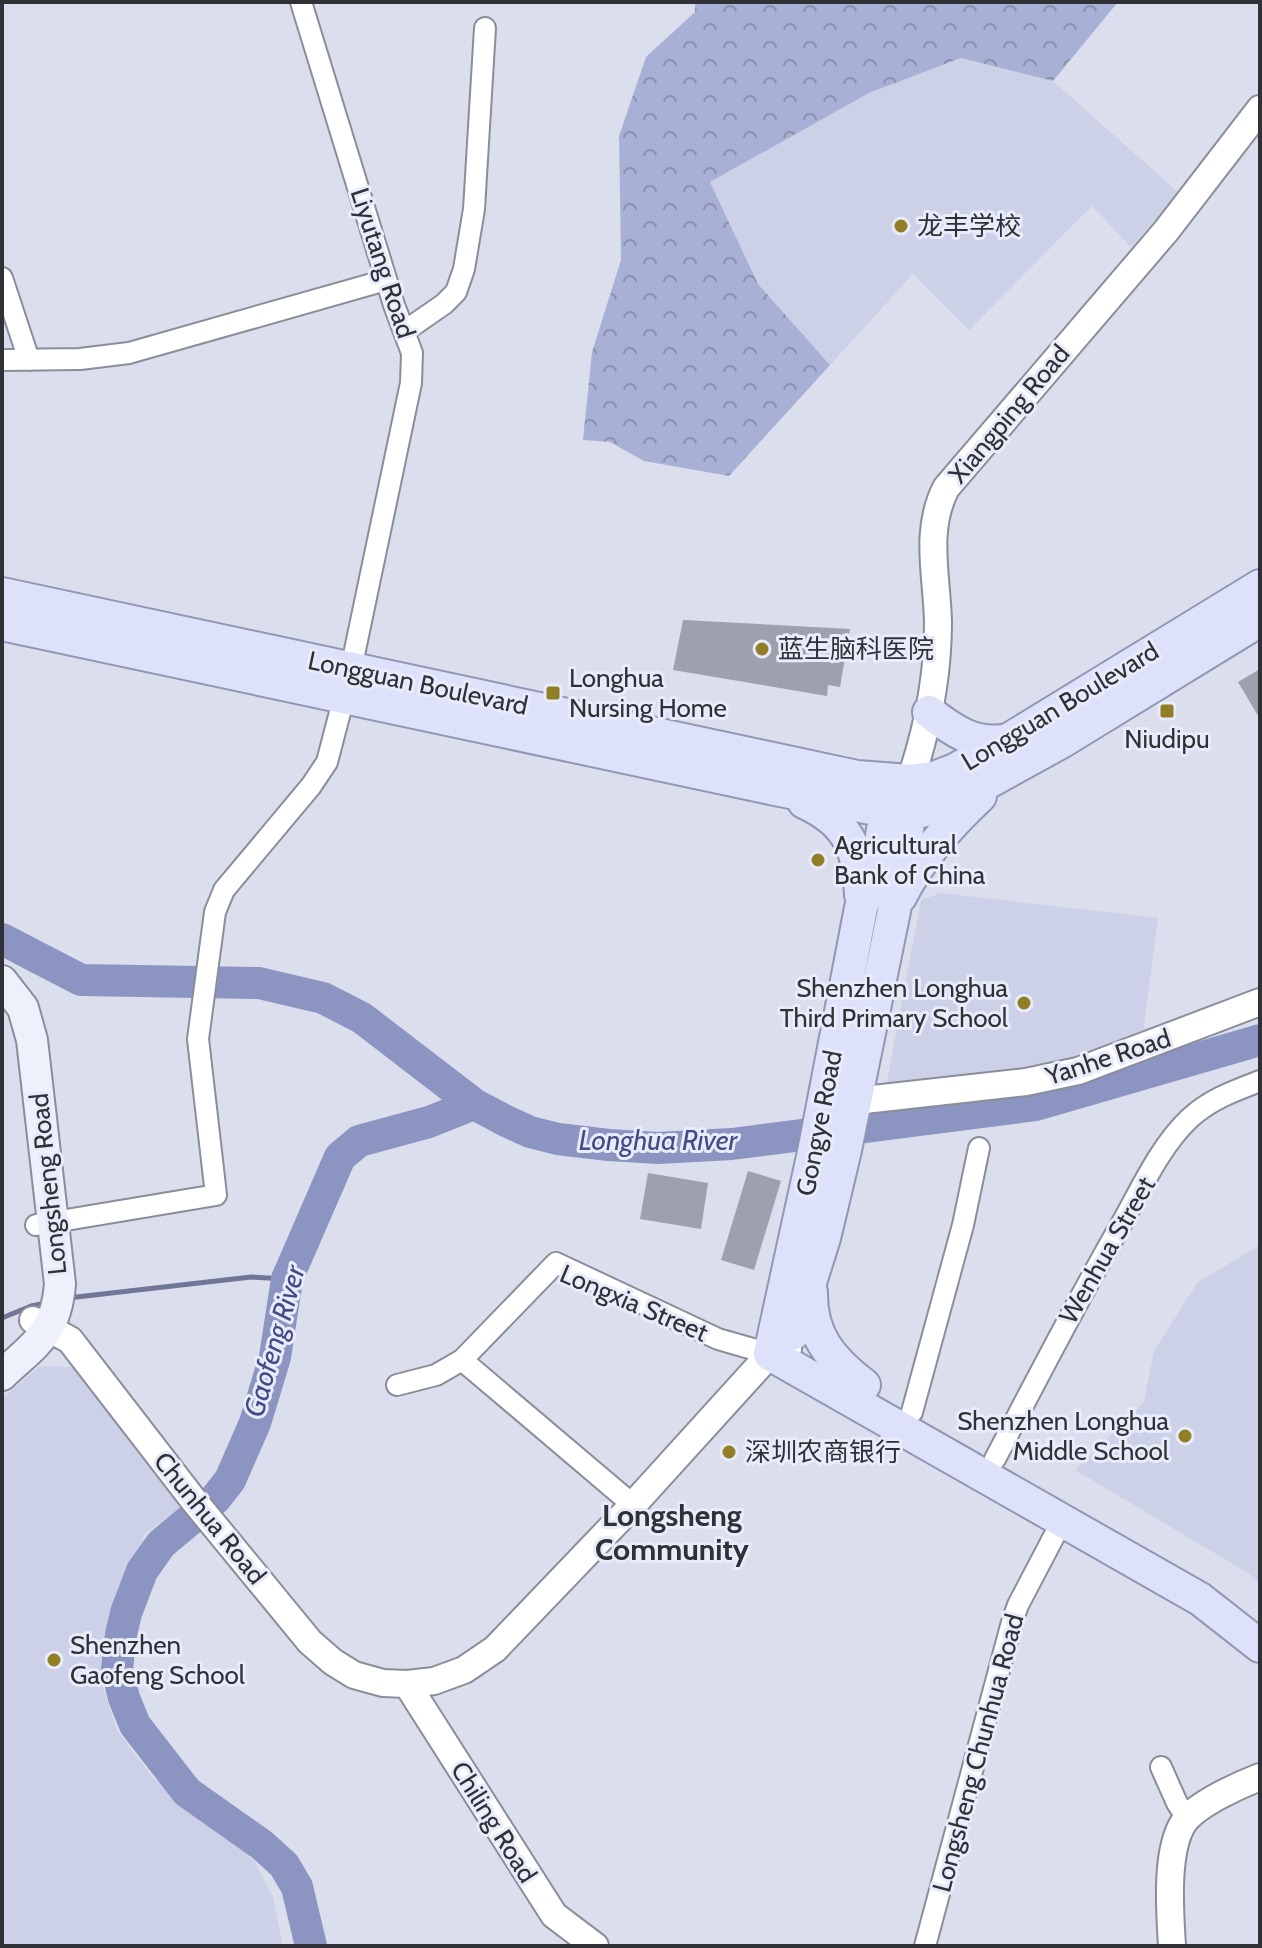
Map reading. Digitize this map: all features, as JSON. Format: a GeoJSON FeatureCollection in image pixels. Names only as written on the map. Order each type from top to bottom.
{"type":"FeatureCollection","features":[{"type":"Feature","properties":{"kind":"main road","name":"Longguan Boulevard"},"geometry":{"type":"LineString","coordinates":[[902,801],[934,778],[955,770],[1010,739],[1260,586]]}},
{"type":"Feature","properties":{"kind":"main road","name":"Longguan Boulevard"},"geometry":{"type":"LineString","coordinates":[[2,594],[775,789],[902,801],[952,802],[999,778],[1260,620]]}},
{"type":"Feature","properties":{"kind":"main road","name":"Longguan Boulevard"},"geometry":{"type":"LineString","coordinates":[[2,624],[348,683],[857,777],[902,801]]}},
{"type":"Feature","properties":{"kind":"main road"},"geometry":{"type":"LineString","coordinates":[[929,712],[971,739],[994,742],[1010,739]]}},
{"type":"Feature","properties":{"kind":"main road"},"geometry":{"type":"LineString","coordinates":[[894,911],[909,879],[926,857],[960,815],[999,778]]}},
{"type":"Feature","properties":{"kind":"main road"},"geometry":{"type":"LineString","coordinates":[[775,789],[825,812],[844,830],[857,861],[861,908]]}},
{"type":"Feature","properties":{"kind":"main road","name":"Gongye Road"},"geometry":{"type":"LineString","coordinates":[[780,1351],[813,1274],[829,1151],[821,1111],[861,908],[880,848],[902,801]]}},
{"type":"Feature","properties":{"kind":"main road","name":"Gongye Road"},"geometry":{"type":"LineString","coordinates":[[780,1351],[829,1151],[854,1104],[894,911],[902,801]]}},
{"type":"Feature","properties":{"kind":"main road","name":"Longsheng Road"},"geometry":{"type":"LineString","coordinates":[[2,981],[23,1008],[32,1040],[45,1224],[46,1308]]}},
{"type":"Feature","properties":{"kind":"main road","name":"Longsheng Road"},"geometry":{"type":"LineString","coordinates":[[2,1009],[12,1030],[45,1224]]}},
{"type":"Feature","properties":{"kind":"main road"},"geometry":{"type":"LineString","coordinates":[[813,1274],[812,1313],[820,1342],[841,1368],[864,1385]]}},
{"type":"Feature","properties":{"kind":"main road"},"geometry":{"type":"LineString","coordinates":[[2,1349],[46,1308]]}},
{"type":"Feature","properties":{"kind":"main road"},"geometry":{"type":"LineString","coordinates":[[2,1375],[42,1338],[46,1308]]}},
{"type":"Feature","properties":{"kind":"main road"},"geometry":{"type":"LineString","coordinates":[[780,1351],[864,1385],[1178,1562],[1260,1616]]}},
{"type":"Feature","properties":{"kind":"main road"},"geometry":{"type":"LineString","coordinates":[[780,1351],[1062,1521],[1200,1599],[1260,1646]]}},
{"type":"Feature","properties":{"kind":"street","name":"Liyutang Road"},"geometry":{"type":"LineString","coordinates":[[45,1224],[216,1195],[199,1050],[201,1002],[218,901],[327,762],[348,683],[411,383],[412,353],[386,280],[301,2]]}},
{"type":"Feature","properties":{"kind":"street"},"geometry":{"type":"LineString","coordinates":[[405,331],[456,292],[464,269],[475,198],[485,28]]}},
{"type":"Feature","properties":{"kind":"street","name":"Xiangping Road"},"geometry":{"type":"LineString","coordinates":[[902,801],[929,712],[937,640],[933,531],[946,488],[1166,231],[1260,109]]}},
{"type":"Feature","properties":{"kind":"street"},"geometry":{"type":"LineString","coordinates":[[2,278],[29,360]]}},
{"type":"Feature","properties":{"kind":"street"},"geometry":{"type":"LineString","coordinates":[[2,360],[105,358],[129,353],[386,280]]}},
{"type":"Feature","properties":{"kind":"street","name":"Yanhe Road"},"geometry":{"type":"LineString","coordinates":[[854,1104],[1026,1082],[1078,1071],[1260,1002]]}},
{"type":"Feature","properties":{"kind":"street","name":"Wenhua Street"},"geometry":{"type":"LineString","coordinates":[[995,1459],[1089,1279],[1170,1143],[1188,1120],[1208,1104],[1224,1094],[1260,1081]]}},
{"type":"Feature","properties":{"kind":"street"},"geometry":{"type":"LineString","coordinates":[[912,1412],[963,1225],[979,1148]]}},
{"type":"Feature","properties":{"kind":"street","name":"Longxia Street"},"geometry":{"type":"LineString","coordinates":[[397,1385],[436,1375],[462,1360],[556,1263],[718,1339],[780,1351]]}},
{"type":"Feature","properties":{"kind":"street","name":"Chunhua Road"},"geometry":{"type":"LineString","coordinates":[[46,1308],[195,1502],[310,1642],[354,1675],[383,1683],[434,1681],[464,1670],[495,1649],[780,1351]]}},
{"type":"Feature","properties":{"kind":"street"},"geometry":{"type":"LineString","coordinates":[[462,1360],[633,1505]]}},
{"type":"Feature","properties":{"kind":"street","name":"Longsheng Chunhua Road"},"geometry":{"type":"LineString","coordinates":[[925,1946],[1012,1622],[1062,1521]]}},
{"type":"Feature","properties":{"kind":"street","name":"Chiling Road"},"geometry":{"type":"LineString","coordinates":[[407,1684],[554,1915],[595,1946]]}},
{"type":"Feature","properties":{"kind":"street"},"geometry":{"type":"LineString","coordinates":[[1161,1767],[1187,1818]]}},
{"type":"Feature","properties":{"kind":"street"},"geometry":{"type":"LineString","coordinates":[[1172,1946],[1173,1859],[1180,1830],[1187,1818],[1260,1777]]}},
{"type":"Feature","properties":{"kind":"shaded area","name":"龙丰学校"},"geometry":{"type":"Polygon","coordinates":[[[962,58],[1053,81],[1179,193],[1131,247],[1092,206],[969,330],[913,274],[830,365],[758,284],[710,182],[869,93],[962,58]]]}},
{"type":"Feature","properties":{"kind":"shaded area","name":"Shenzhen Longhua Third Primary School"},"geometry":{"type":"Polygon","coordinates":[[[941,893],[1158,918],[1143,1033],[1039,1069],[886,1086],[921,900],[941,893]]]}},
{"type":"Feature","properties":{"kind":"shaded area","name":"Shenzhen Longhua Middle School"},"geometry":{"type":"Polygon","coordinates":[[[1260,1245],[1260,1584],[1248,1573],[1075,1470],[1144,1402],[1154,1351],[1198,1282],[1260,1245]]]}},
{"type":"Feature","properties":{"kind":"shaded area","name":"Shenzhen Gaofeng School"},"geometry":{"type":"Polygon","coordinates":[[[40,1366],[78,1367],[180,1507],[145,1534],[125,1582],[110,1633],[103,1687],[116,1729],[153,1778],[212,1822],[255,1862],[273,1897],[283,1946],[2,1946],[2,1399],[40,1366]]]}},
{"type":"Feature","properties":{"kind":"green space"},"geometry":{"type":"Polygon","coordinates":[[[695,2],[1118,2],[1053,81],[961,58],[869,93],[710,182],[758,284],[830,365],[729,476],[644,461],[610,442],[583,440],[592,352],[621,260],[619,136],[646,57],[695,12],[695,2]]]}},
{"type":"Feature","properties":{"kind":"building","name":"蓝生脑科医院"},"geometry":{"type":"Polygon","coordinates":[[[683,620],[850,629],[840,687],[828,685],[827,696],[673,670],[683,620]]]}},
{"type":"Feature","properties":{"kind":"building"},"geometry":{"type":"Polygon","coordinates":[[[1260,669],[1260,719],[1238,682],[1260,669]]]}},
{"type":"Feature","properties":{"kind":"building"},"geometry":{"type":"Polygon","coordinates":[[[748,1171],[781,1181],[754,1270],[721,1260],[748,1171]]]}},
{"type":"Feature","properties":{"kind":"building"},"geometry":{"type":"Polygon","coordinates":[[[648,1173],[708,1183],[701,1229],[640,1219],[648,1173]]]}},
{"type":"Feature","properties":{"kind":"waterway","name":"Longhua River"},"geometry":{"type":"LineString","coordinates":[[2,939],[81,980],[259,983],[323,998],[362,1018],[474,1104],[504,1120],[530,1132],[558,1139],[609,1145],[658,1148],[732,1144],[1036,1105],[1260,1040]]}},
{"type":"Feature","properties":{"kind":"waterway","name":"Gaofeng River"},"geometry":{"type":"LineString","coordinates":[[311,1946],[297,1887],[284,1865],[262,1845],[187,1792],[135,1725],[117,1669],[121,1635],[142,1571],[161,1544],[215,1499],[230,1480],[255,1423],[275,1357],[287,1279],[340,1157],[359,1141],[429,1122],[474,1104]]}},
{"type":"Feature","properties":{"kind":"waterway"},"geometry":{"type":"LineString","coordinates":[[68,1298],[251,1277],[287,1279]]}},
{"type":"Feature","properties":{"kind":"waterway"},"geometry":{"type":"LineString","coordinates":[[2,1318],[46,1303]]}},
{"type":"Feature","properties":{"kind":"place","name":"龙丰学校"},"geometry":{"type":"Point","coordinates":[901,226]}},
{"type":"Feature","properties":{"kind":"place","name":"蓝生脑科医院"},"geometry":{"type":"Point","coordinates":[762,649]}},
{"type":"Feature","properties":{"kind":"place","name":"Longhua Nursing Home"},"geometry":{"type":"Point","coordinates":[553,693]}},
{"type":"Feature","properties":{"kind":"place","name":"Niudipu"},"geometry":{"type":"Point","coordinates":[1167,711]}},
{"type":"Feature","properties":{"kind":"place","name":"Agricultural Bank of China"},"geometry":{"type":"Point","coordinates":[818,860]}},
{"type":"Feature","properties":{"kind":"place","name":"Shenzhen Longhua Third Primary School"},"geometry":{"type":"Point","coordinates":[1024,1003]}},
{"type":"Feature","properties":{"kind":"place","name":"Shenzhen Longhua Middle School"},"geometry":{"type":"Point","coordinates":[1185,1436]}},
{"type":"Feature","properties":{"kind":"place","name":"深圳农商银行"},"geometry":{"type":"Point","coordinates":[729,1452]}},
{"type":"Feature","properties":{"kind":"place","name":"Shenzhen Gaofeng School"},"geometry":{"type":"Point","coordinates":[54,1660]}},
{"type":"Feature","properties":{"kind":"district","name":"Longsheng Community"},"geometry":{"type":"Point","coordinates":[672,1532]}}]}
